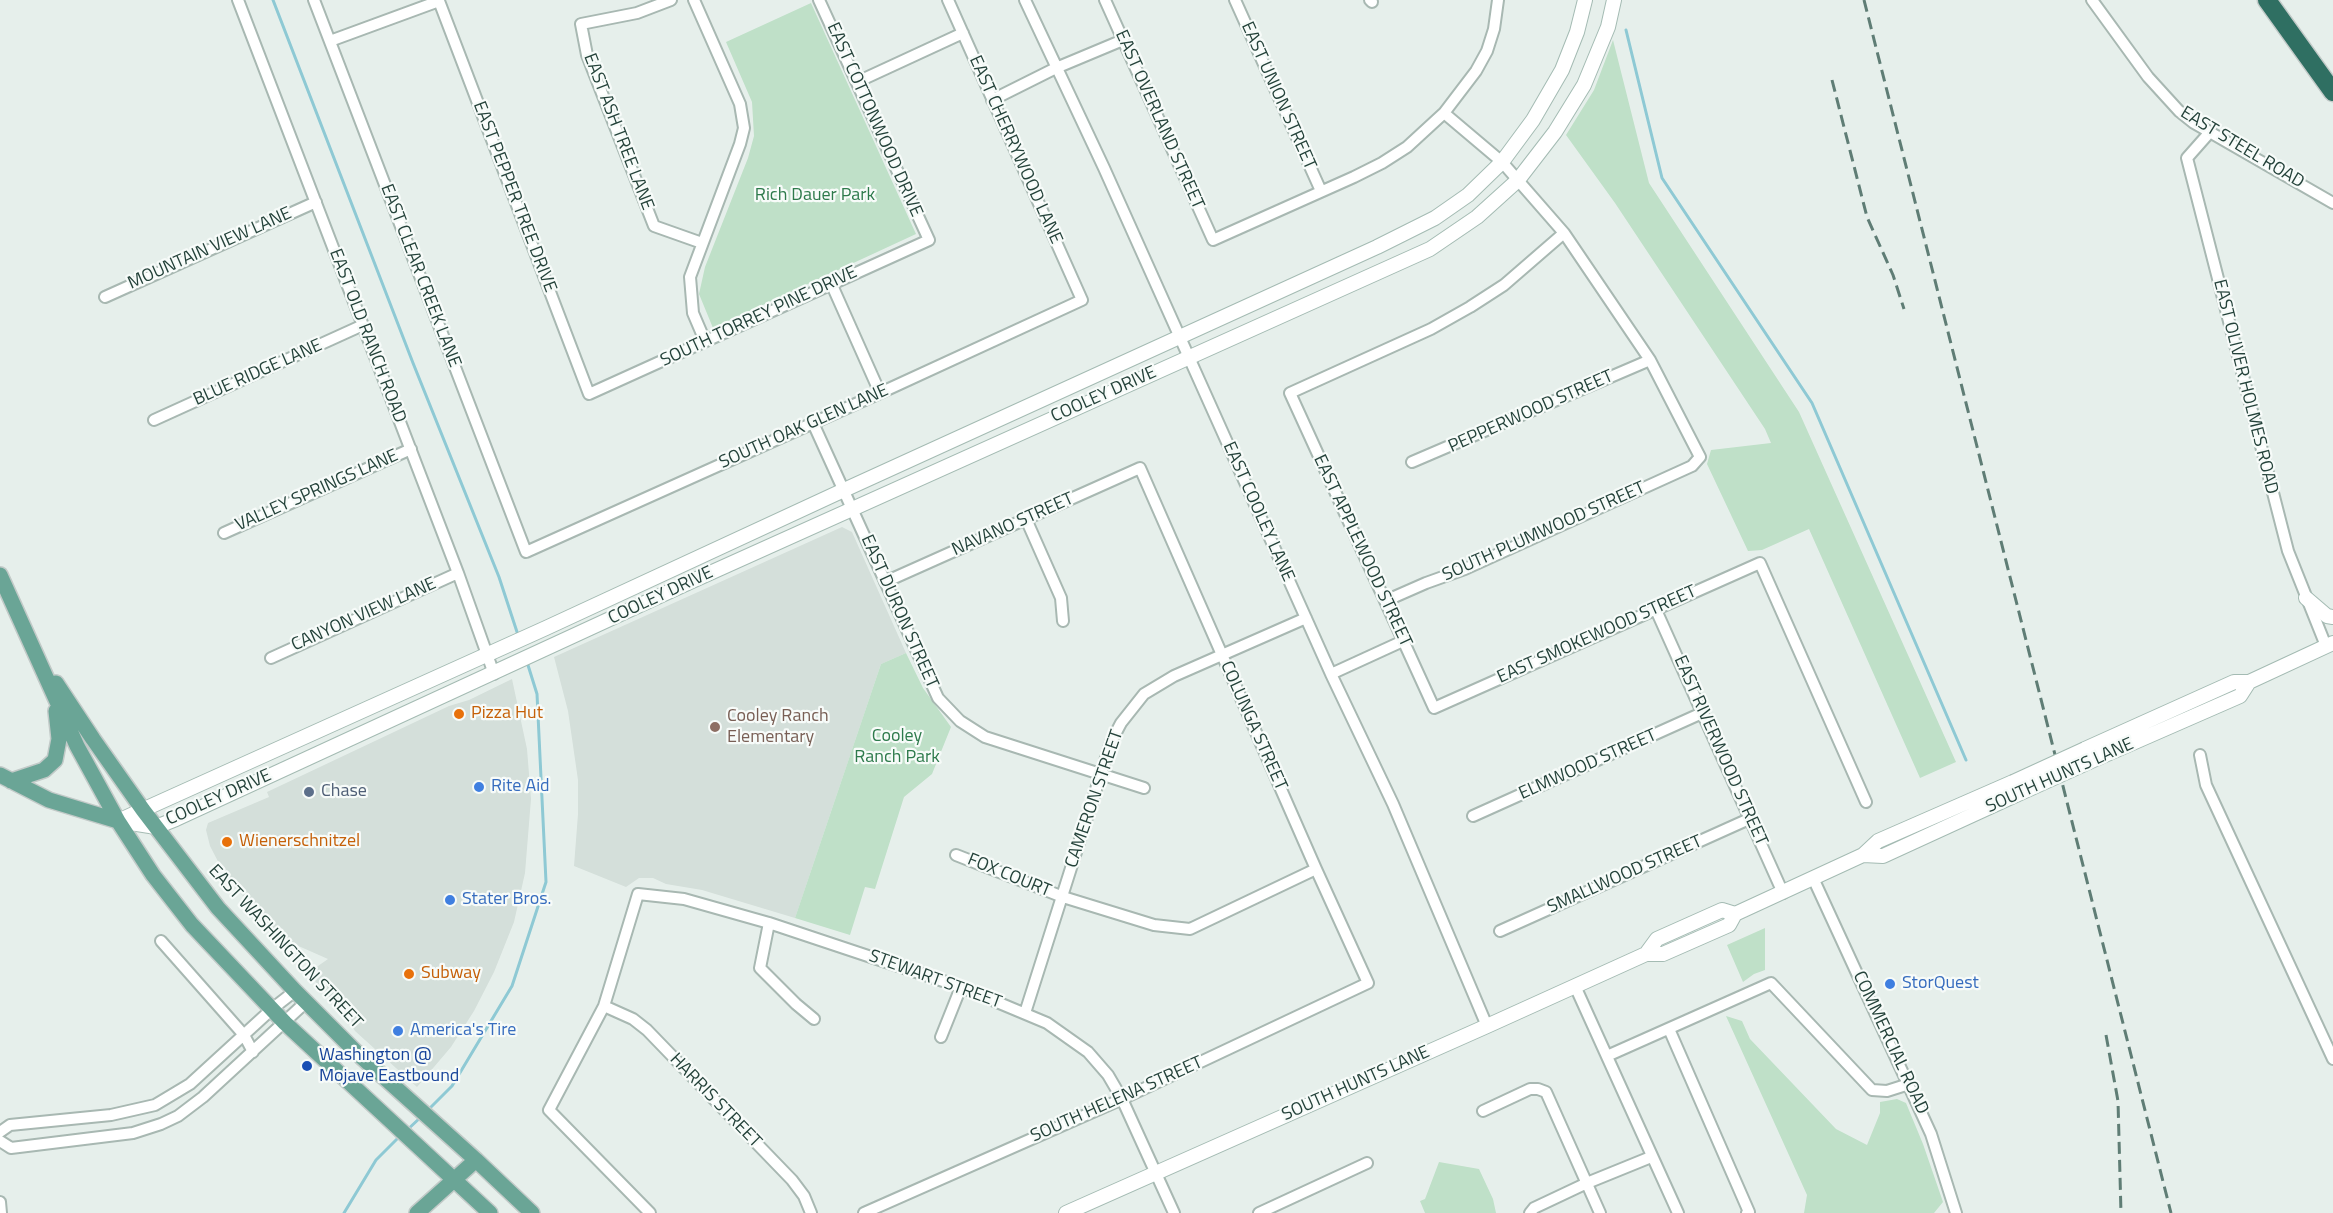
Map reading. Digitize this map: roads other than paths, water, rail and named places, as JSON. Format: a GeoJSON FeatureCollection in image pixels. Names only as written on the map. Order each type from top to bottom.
{"type":"FeatureCollection","features":[{"type":"Feature","properties":{"kind":"highway"},"geometry":{"type":"LineString","coordinates":[[2267,0],[2333,92]]}},
{"type":"Feature","properties":{"kind":"main road","name":"EAST WASHINGTON STREET"},"geometry":{"type":"LineString","coordinates":[[0,575],[77,746],[118,821],[153,875],[192,925],[285,1023],[490,1213]]}},
{"type":"Feature","properties":{"kind":"main road","name":"EAST WASHINGTON STREET"},"geometry":{"type":"LineString","coordinates":[[30,642],[93,739],[143,810],[218,908],[300,997],[356,1052],[532,1213]]}},
{"type":"Feature","properties":{"kind":"main road"},"geometry":{"type":"LineString","coordinates":[[6,778],[44,770],[55,760],[59,739],[54,695]]}},
{"type":"Feature","properties":{"kind":"main road"},"geometry":{"type":"LineString","coordinates":[[6,778],[50,800],[118,821]]}},
{"type":"Feature","properties":{"kind":"main road"},"geometry":{"type":"LineString","coordinates":[[417,1213],[476,1160]]}},
{"type":"Feature","properties":{"kind":"street","name":"EAST OLD RANCH ROAD"},"geometry":{"type":"LineString","coordinates":[[238,0],[411,449],[494,674]]}},
{"type":"Feature","properties":{"kind":"street","name":"EAST CLEAR CREEK LANE"},"geometry":{"type":"LineString","coordinates":[[314,0],[526,552]]}},
{"type":"Feature","properties":{"kind":"street","name":"EAST ASH TREE LANE"},"geometry":{"type":"LineString","coordinates":[[671,0],[637,14],[581,24],[587,55],[654,226],[702,243]]}},
{"type":"Feature","properties":{"kind":"street"},"geometry":{"type":"LineString","coordinates":[[694,0],[740,104],[744,128],[690,277],[693,313],[705,341]]}},
{"type":"Feature","properties":{"kind":"street","name":"EAST COTTONWOOD DRIVE"},"geometry":{"type":"LineString","coordinates":[[819,0],[929,240]]}},
{"type":"Feature","properties":{"kind":"street","name":"EAST CHERRYWOOD LANE"},"geometry":{"type":"LineString","coordinates":[[948,0],[1082,300]]}},
{"type":"Feature","properties":{"kind":"street","name":"EAST COOLEY LANE"},"geometry":{"type":"LineString","coordinates":[[1025,0],[1104,168],[1331,674],[1392,804],[1487,1026]]}},
{"type":"Feature","properties":{"kind":"street","name":"EAST OVERLAND STREET"},"geometry":{"type":"LineString","coordinates":[[1105,0],[1213,240],[1321,191]]}},
{"type":"Feature","properties":{"kind":"street","name":"EAST UNION STREET"},"geometry":{"type":"LineString","coordinates":[[1235,0],[1321,191]]}},
{"type":"Feature","properties":{"kind":"street"},"geometry":{"type":"LineString","coordinates":[[1321,191],[1383,163],[1407,147],[1444,113],[1464,88],[1487,51],[1494,29],[1498,0]]}},
{"type":"Feature","properties":{"kind":"street","name":"COOLEY DRIVE"},"geometry":{"type":"LineString","coordinates":[[118,821],[546,628],[1377,247],[1435,218],[1468,195],[1502,162],[1533,120],[1562,70],[1577,32],[1585,0]]}},
{"type":"Feature","properties":{"kind":"street","name":"COOLEY DRIVE"},"geometry":{"type":"LineString","coordinates":[[118,821],[156,826],[1430,249],[1478,217],[1518,180],[1555,132],[1584,85],[1608,27],[1614,0]]}},
{"type":"Feature","properties":{"kind":"street","name":"EAST STEEL ROAD"},"geometry":{"type":"LineString","coordinates":[[2092,0],[2164,97],[2179,111],[2210,132],[2333,203]]}},
{"type":"Feature","properties":{"kind":"street"},"geometry":{"type":"LineString","coordinates":[[330,41],[439,1]]}},
{"type":"Feature","properties":{"kind":"street","name":"EAST PEPPER TREE DRIVE"},"geometry":{"type":"LineString","coordinates":[[439,1],[589,394]]}},
{"type":"Feature","properties":{"kind":"street"},"geometry":{"type":"LineString","coordinates":[[857,82],[963,33]]}},
{"type":"Feature","properties":{"kind":"street"},"geometry":{"type":"LineString","coordinates":[[992,100],[1056,68],[1123,40]]}},
{"type":"Feature","properties":{"kind":"street"},"geometry":{"type":"LineString","coordinates":[[1444,113],[1502,162],[1564,233],[1650,360]]}},
{"type":"Feature","properties":{"kind":"street","name":"EAST OLIVER HOLMES ROAD"},"geometry":{"type":"LineString","coordinates":[[2210,132],[2187,158],[2288,551],[2306,598],[2330,644]]}},
{"type":"Feature","properties":{"kind":"street","name":"MOUNTAIN VIEW LANE"},"geometry":{"type":"LineString","coordinates":[[105,297],[316,202]]}},
{"type":"Feature","properties":{"kind":"street","name":"EAST APPLEWOOD STREET"},"geometry":{"type":"LineString","coordinates":[[1434,708],[1290,393],[1431,329],[1470,307],[1504,285],[1564,233]]}},
{"type":"Feature","properties":{"kind":"street","name":"SOUTH TORREY PINE DRIVE"},"geometry":{"type":"LineString","coordinates":[[589,394],[929,240]]}},
{"type":"Feature","properties":{"kind":"street"},"geometry":{"type":"LineString","coordinates":[[831,283],[880,393]]}},
{"type":"Feature","properties":{"kind":"street","name":"SOUTH OAK GLEN LANE"},"geometry":{"type":"LineString","coordinates":[[526,552],[1082,300]]}},
{"type":"Feature","properties":{"kind":"street","name":"BLUE RIDGE LANE"},"geometry":{"type":"LineString","coordinates":[[154,420],[363,325]]}},
{"type":"Feature","properties":{"kind":"street","name":"SOUTH PLUMWOOD STREET"},"geometry":{"type":"LineString","coordinates":[[1385,601],[1465,569],[1692,466],[1700,458],[1650,360]]}},
{"type":"Feature","properties":{"kind":"street","name":"PEPPERWOOD STREET"},"geometry":{"type":"LineString","coordinates":[[1412,462],[1650,360]]}},
{"type":"Feature","properties":{"kind":"street","name":"EAST DURON STREET"},"geometry":{"type":"LineString","coordinates":[[813,423],[938,698],[960,721],[985,737],[1144,788]]}},
{"type":"Feature","properties":{"kind":"street","name":"VALLEY SPRINGS LANE"},"geometry":{"type":"LineString","coordinates":[[224,533],[411,449]]}},
{"type":"Feature","properties":{"kind":"street","name":"NAVANO STREET"},"geometry":{"type":"LineString","coordinates":[[885,582],[1140,468]]}},
{"type":"Feature","properties":{"kind":"street","name":"COLUNGA STREET"},"geometry":{"type":"LineString","coordinates":[[1140,468],[1368,983]]}},
{"type":"Feature","properties":{"kind":"street"},"geometry":{"type":"LineString","coordinates":[[1026,519],[1061,598],[1063,621]]}},
{"type":"Feature","properties":{"kind":"street","name":"EAST SMOKEWOOD STREET"},"geometry":{"type":"LineString","coordinates":[[1434,708],[1760,563],[1866,802]]}},
{"type":"Feature","properties":{"kind":"street","name":"CANYON VIEW LANE"},"geometry":{"type":"LineString","coordinates":[[271,658],[458,573]]}},
{"type":"Feature","properties":{"kind":"street"},"geometry":{"type":"LineString","coordinates":[[2306,598],[2327,615],[2333,617]]}},
{"type":"Feature","properties":{"kind":"street","name":"EAST RIVERWOOD STREET"},"geometry":{"type":"LineString","coordinates":[[1656,610],[1783,892]]}},
{"type":"Feature","properties":{"kind":"street"},"geometry":{"type":"LineString","coordinates":[[572,616],[579,633]]}},
{"type":"Feature","properties":{"kind":"street","name":"CAMERON STREET"},"geometry":{"type":"LineString","coordinates":[[1025,1013],[1111,742],[1121,723],[1144,694],[1174,676],[1306,618]]}},
{"type":"Feature","properties":{"kind":"street"},"geometry":{"type":"LineString","coordinates":[[1331,674],[1403,641]]}},
{"type":"Feature","properties":{"kind":"street","name":"SOUTH HUNTS LANE"},"geometry":{"type":"LineString","coordinates":[[1065,1213],[1646,954],[1663,954],[1729,925],[1735,914],[1863,855],[1883,856],[2014,788],[2087,755],[2240,696],[2249,682],[2330,644]]}},
{"type":"Feature","properties":{"kind":"street"},"geometry":{"type":"LineString","coordinates":[[410,690],[418,707]]}},
{"type":"Feature","properties":{"kind":"street","name":"ELMWOOD STREET"},"geometry":{"type":"LineString","coordinates":[[1473,816],[1702,713]]}},
{"type":"Feature","properties":{"kind":"street"},"geometry":{"type":"LineString","coordinates":[[317,732],[325,750]]}},
{"type":"Feature","properties":{"kind":"street"},"geometry":{"type":"LineString","coordinates":[[2200,755],[2206,785],[2333,1059]]}},
{"type":"Feature","properties":{"kind":"street","name":"SMALLWOOD STREET"},"geometry":{"type":"LineString","coordinates":[[1500,931],[1749,819]]}},
{"type":"Feature","properties":{"kind":"street","name":"FOX COURT"},"geometry":{"type":"LineString","coordinates":[[956,855],[1063,897],[1154,925],[1190,929],[1316,869]]}},
{"type":"Feature","properties":{"kind":"street","name":"COMMERCIAL ROAD"},"geometry":{"type":"LineString","coordinates":[[1814,878],[1932,1134],[1956,1213]]}},
{"type":"Feature","properties":{"kind":"street","name":"STEWART STREET"},"geometry":{"type":"LineString","coordinates":[[604,1006],[638,894],[684,899],[769,923],[961,987],[1047,1023],[1088,1052],[1108,1075],[1122,1099],[1174,1213]]}},
{"type":"Feature","properties":{"kind":"street"},"geometry":{"type":"LineString","coordinates":[[769,923],[760,968],[814,1019]]}},
{"type":"Feature","properties":{"kind":"street"},"geometry":{"type":"LineString","coordinates":[[161,941],[244,1035],[253,1052]]}},
{"type":"Feature","properties":{"kind":"street"},"geometry":{"type":"LineString","coordinates":[[1607,1056],[1771,982],[1872,1090],[1887,1091],[1909,1084]]}},
{"type":"Feature","properties":{"kind":"street","name":"SOUTH HELENA STREET"},"geometry":{"type":"LineString","coordinates":[[864,1213],[1122,1099],[1368,983]]}},
{"type":"Feature","properties":{"kind":"street"},"geometry":{"type":"LineString","coordinates":[[1575,986],[1678,1213]]}},
{"type":"Feature","properties":{"kind":"street"},"geometry":{"type":"LineString","coordinates":[[941,1037],[961,987]]}},
{"type":"Feature","properties":{"kind":"street"},"geometry":{"type":"LineString","coordinates":[[0,1132],[9,1125],[111,1115],[155,1105],[190,1084],[272,1009],[300,997]]}},
{"type":"Feature","properties":{"kind":"street"},"geometry":{"type":"LineString","coordinates":[[0,1142],[11,1148],[133,1133],[178,1116],[203,1097],[285,1023],[300,997]]}},
{"type":"Feature","properties":{"kind":"street"},"geometry":{"type":"LineString","coordinates":[[604,1006],[549,1110],[650,1213]]}},
{"type":"Feature","properties":{"kind":"street","name":"HARRIS STREET"},"geometry":{"type":"LineString","coordinates":[[604,1006],[633,1019],[647,1029],[792,1180],[804,1196],[812,1213]]}},
{"type":"Feature","properties":{"kind":"street"},"geometry":{"type":"LineString","coordinates":[[1669,1029],[1748,1212]]}},
{"type":"Feature","properties":{"kind":"street"},"geometry":{"type":"LineString","coordinates":[[1483,1111],[1530,1089],[1546,1092],[1600,1213]]}},
{"type":"Feature","properties":{"kind":"street"},"geometry":{"type":"LineString","coordinates":[[1530,1213],[1534,1208],[1587,1183],[1651,1156]]}},
{"type":"Feature","properties":{"kind":"street"},"geometry":{"type":"LineString","coordinates":[[1259,1213],[1367,1162]]}},
{"type":"Feature","properties":{"kind":"street"},"geometry":{"type":"LineString","coordinates":[[0,1202],[1,1213]]}},
{"type":"Feature","properties":{"kind":"waterway"},"geometry":{"type":"LineString","coordinates":[[273,0],[413,363],[499,577],[518,635]]}},
{"type":"Feature","properties":{"kind":"waterway"},"geometry":{"type":"LineString","coordinates":[[1626,30],[1662,178],[1812,403],[1966,760]]}},
{"type":"Feature","properties":{"kind":"waterway"},"geometry":{"type":"LineString","coordinates":[[428,1110],[452,1086],[512,986],[546,882],[537,694],[527,662]]}},
{"type":"Feature","properties":{"kind":"waterway"},"geometry":{"type":"LineString","coordinates":[[406,1131],[421,1117]]}},
{"type":"Feature","properties":{"kind":"waterway"},"geometry":{"type":"LineString","coordinates":[[344,1213],[376,1160],[399,1137]]}},
{"type":"Feature","properties":{"kind":"railway"},"geometry":{"type":"LineString","coordinates":[[1864,0],[2171,1213]]}},
{"type":"Feature","properties":{"kind":"railway"},"geometry":{"type":"LineString","coordinates":[[1832,80],[1867,217],[1893,275],[1904,309]]}},
{"type":"Feature","properties":{"kind":"railway"},"geometry":{"type":"LineString","coordinates":[[2106,1035],[2118,1101],[2121,1213]]}},
{"type":"Feature","properties":{"kind":"place","name":"Pizza Hut"},"geometry":{"type":"Point","coordinates":[459,714]}},
{"type":"Feature","properties":{"kind":"place","name":"Cooley Ranch Elementary"},"geometry":{"type":"Point","coordinates":[715,727]}},
{"type":"Feature","properties":{"kind":"place","name":"Rite Aid"},"geometry":{"type":"Point","coordinates":[479,787]}},
{"type":"Feature","properties":{"kind":"place","name":"Chase"},"geometry":{"type":"Point","coordinates":[309,792]}},
{"type":"Feature","properties":{"kind":"place","name":"Wienerschnitzel"},"geometry":{"type":"Point","coordinates":[227,842]}},
{"type":"Feature","properties":{"kind":"place","name":"Stater Bros."},"geometry":{"type":"Point","coordinates":[450,900]}},
{"type":"Feature","properties":{"kind":"place","name":"Subway"},"geometry":{"type":"Point","coordinates":[409,974]}},
{"type":"Feature","properties":{"kind":"place","name":"StorQuest"},"geometry":{"type":"Point","coordinates":[1890,984]}},
{"type":"Feature","properties":{"kind":"place","name":"America's Tire"},"geometry":{"type":"Point","coordinates":[398,1031]}},
{"type":"Feature","properties":{"kind":"place","name":"Washington @ Mojave Eastbound"},"geometry":{"type":"Point","coordinates":[307,1066]}},
{"type":"Feature","properties":{"kind":"park label","name":"Rich Dauer Park"},"geometry":{"type":"Point","coordinates":[815,196]}},
{"type":"Feature","properties":{"kind":"park label","name":"Cooley Ranch Park"},"geometry":{"type":"Point","coordinates":[897,747]}}]}
